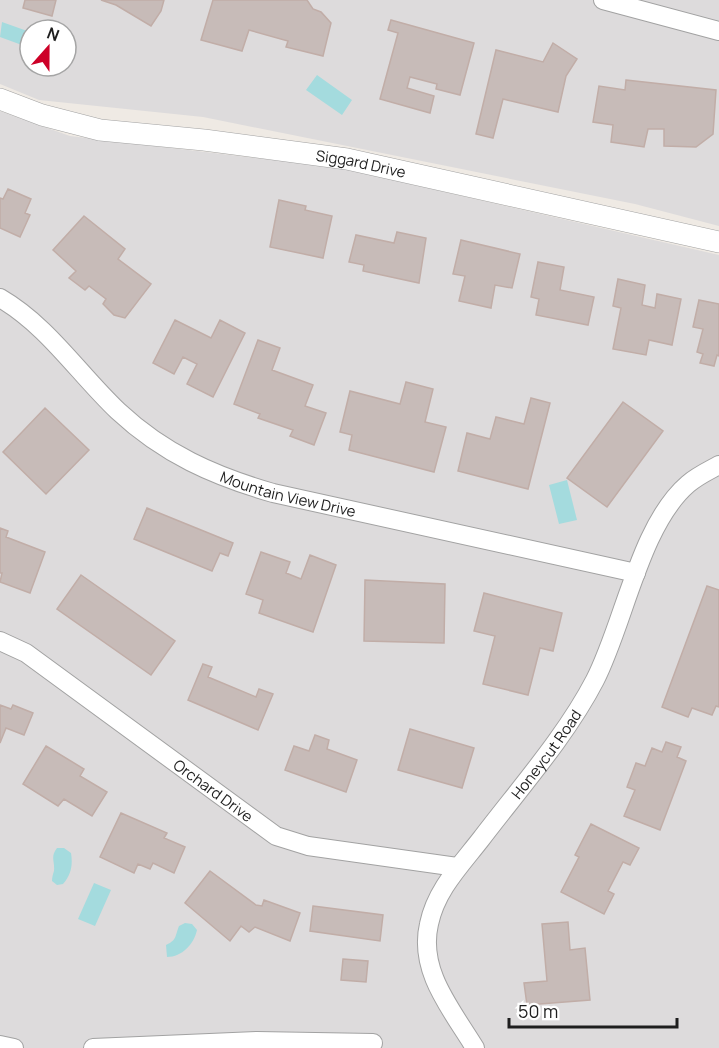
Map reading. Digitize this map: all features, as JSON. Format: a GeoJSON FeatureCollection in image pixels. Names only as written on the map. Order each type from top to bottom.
{"type":"FeatureCollection","features":[{"type":"Feature","properties":{"kind":"street"},"geometry":{"type":"LineString","coordinates":[[603,0],[719,31]]}},
{"type":"Feature","properties":{"kind":"street","name":"Siggard Drive"},"geometry":{"type":"LineString","coordinates":[[0,99],[42,115],[100,130],[204,140],[347,159],[719,242]]}},
{"type":"Feature","properties":{"kind":"street","name":"Mountain View Drive"},"geometry":{"type":"LineString","coordinates":[[0,298],[40,327],[118,411],[152,439],[194,465],[232,482],[636,573]]}},
{"type":"Feature","properties":{"kind":"street","name":"Honeycut Road"},"geometry":{"type":"LineString","coordinates":[[475,1048],[433,978],[427,959],[428,925],[434,906],[458,867],[580,706],[604,659],[652,535],[673,500],[702,473],[719,465]]}},
{"type":"Feature","properties":{"kind":"street","name":"Orchard Drive"},"geometry":{"type":"LineString","coordinates":[[0,641],[26,653],[276,836],[308,846],[458,867]]}},
{"type":"Feature","properties":{"kind":"street"},"geometry":{"type":"LineString","coordinates":[[93,1048],[257,1041],[373,1043]]}},
{"type":"Feature","properties":{"kind":"street"},"geometry":{"type":"LineString","coordinates":[[0,1045],[14,1048]]}},
{"type":"Feature","properties":{"kind":"shaded area"},"geometry":{"type":"Polygon","coordinates":[[[0,0],[719,0],[719,226],[635,204],[203,117],[39,100],[0,84],[0,0]]]}},
{"type":"Feature","properties":{"kind":"shaded area"},"geometry":{"type":"Polygon","coordinates":[[[0,111],[70,136],[341,168],[719,255],[719,1048],[0,1048],[0,111]]]}},
{"type":"Feature","properties":{"kind":"water"},"geometry":{"type":"Polygon","coordinates":[[[2,22],[18,28],[18,44],[0,37],[2,22]]]}},
{"type":"Feature","properties":{"kind":"water"},"geometry":{"type":"Polygon","coordinates":[[[317,75],[352,100],[342,115],[306,90],[317,75]]]}},
{"type":"Feature","properties":{"kind":"water"},"geometry":{"type":"Polygon","coordinates":[[[567,480],[577,520],[559,524],[549,485],[567,480]]]}},
{"type":"Feature","properties":{"kind":"water"},"geometry":{"type":"Polygon","coordinates":[[[57,848],[64,848],[71,853],[72,862],[66,881],[57,885],[52,881],[53,857],[57,848]]]}},
{"type":"Feature","properties":{"kind":"water"},"geometry":{"type":"Polygon","coordinates":[[[94,883],[111,890],[95,926],[78,919],[94,883]]]}},
{"type":"Feature","properties":{"kind":"water"},"geometry":{"type":"Polygon","coordinates":[[[185,923],[192,924],[197,930],[193,940],[178,955],[167,957],[166,945],[174,939],[179,926],[185,923]]]}},
{"type":"Feature","properties":{"kind":"building"},"geometry":{"type":"Polygon","coordinates":[[[25,0],[56,0],[52,16],[23,8],[25,0]]]}},
{"type":"Feature","properties":{"kind":"building"},"geometry":{"type":"Polygon","coordinates":[[[101,0],[164,0],[161,11],[151,26],[116,5],[101,0]]]}},
{"type":"Feature","properties":{"kind":"building"},"geometry":{"type":"Polygon","coordinates":[[[213,0],[307,0],[313,9],[321,12],[331,23],[323,56],[286,47],[288,41],[249,30],[242,51],[201,40],[213,0]]]}},
{"type":"Feature","properties":{"kind":"building"},"geometry":{"type":"Polygon","coordinates":[[[391,20],[474,43],[460,95],[436,89],[437,84],[410,77],[407,88],[434,96],[430,113],[380,99],[398,33],[388,30],[391,20]]]}},
{"type":"Feature","properties":{"kind":"building"},"geometry":{"type":"Polygon","coordinates":[[[553,43],[577,59],[566,76],[558,112],[503,99],[493,138],[476,134],[496,50],[543,62],[553,43]]]}},
{"type":"Feature","properties":{"kind":"building"},"geometry":{"type":"Polygon","coordinates":[[[626,80],[716,90],[713,134],[696,147],[664,146],[664,129],[648,129],[644,147],[611,142],[613,125],[593,122],[599,86],[625,90],[626,80]]]}},
{"type":"Feature","properties":{"kind":"building"},"geometry":{"type":"Polygon","coordinates":[[[8,189],[31,199],[25,213],[30,215],[20,237],[0,228],[0,198],[3,199],[8,189]]]}},
{"type":"Feature","properties":{"kind":"building"},"geometry":{"type":"Polygon","coordinates":[[[279,200],[306,206],[305,210],[332,216],[323,258],[270,247],[279,200]]]}},
{"type":"Feature","properties":{"kind":"building"},"geometry":{"type":"Polygon","coordinates":[[[84,216],[125,249],[118,259],[151,284],[125,318],[114,315],[103,304],[106,299],[89,286],[85,290],[69,278],[76,271],[53,250],[84,216]]]}},
{"type":"Feature","properties":{"kind":"building"},"geometry":{"type":"Polygon","coordinates":[[[397,232],[426,238],[419,283],[363,271],[364,265],[349,262],[356,235],[394,243],[397,232]]]}},
{"type":"Feature","properties":{"kind":"building"},"geometry":{"type":"Polygon","coordinates":[[[461,240],[520,254],[512,288],[495,285],[491,308],[459,301],[465,276],[453,274],[461,240]]]}},
{"type":"Feature","properties":{"kind":"building"},"geometry":{"type":"Polygon","coordinates":[[[538,262],[564,267],[560,290],[594,297],[588,325],[536,315],[539,299],[531,297],[538,262]]]}},
{"type":"Feature","properties":{"kind":"building"},"geometry":{"type":"Polygon","coordinates":[[[618,279],[645,285],[642,305],[655,308],[657,294],[681,299],[672,345],[649,340],[646,355],[613,349],[621,308],[613,306],[618,279]]]}},
{"type":"Feature","properties":{"kind":"building"},"geometry":{"type":"Polygon","coordinates":[[[699,300],[719,304],[719,356],[717,355],[714,366],[700,363],[703,354],[697,352],[703,329],[693,327],[699,300]]]}},
{"type":"Feature","properties":{"kind":"building"},"geometry":{"type":"Polygon","coordinates":[[[175,320],[211,338],[220,320],[245,333],[213,397],[187,384],[197,364],[183,357],[174,374],[153,363],[175,320]]]}},
{"type":"Feature","properties":{"kind":"building"},"geometry":{"type":"Polygon","coordinates":[[[258,340],[280,348],[272,370],[313,385],[305,406],[326,413],[314,445],[290,436],[293,430],[258,418],[260,414],[234,404],[258,340]]]}},
{"type":"Feature","properties":{"kind":"building"},"geometry":{"type":"Polygon","coordinates":[[[406,382],[433,389],[425,422],[446,427],[434,472],[349,450],[352,435],[340,432],[350,391],[400,404],[406,382]]]}},
{"type":"Feature","properties":{"kind":"building"},"geometry":{"type":"Polygon","coordinates":[[[531,398],[550,403],[528,489],[458,471],[467,433],[490,439],[496,417],[524,424],[531,398]]]}},
{"type":"Feature","properties":{"kind":"building"},"geometry":{"type":"Polygon","coordinates":[[[623,402],[663,431],[607,507],[567,478],[623,402]]]}},
{"type":"Feature","properties":{"kind":"building"},"geometry":{"type":"Polygon","coordinates":[[[45,408],[89,450],[46,494],[3,452],[45,408]]]}},
{"type":"Feature","properties":{"kind":"building"},"geometry":{"type":"Polygon","coordinates":[[[147,508],[233,543],[228,556],[220,553],[212,571],[134,539],[147,508]]]}},
{"type":"Feature","properties":{"kind":"building"},"geometry":{"type":"Polygon","coordinates":[[[0,528],[8,531],[6,537],[45,552],[30,593],[0,582],[2,573],[0,573],[0,528]]]}},
{"type":"Feature","properties":{"kind":"building"},"geometry":{"type":"Polygon","coordinates":[[[261,552],[290,562],[286,573],[301,579],[310,555],[336,565],[313,632],[259,613],[263,600],[246,594],[261,552]]]}},
{"type":"Feature","properties":{"kind":"building"},"geometry":{"type":"Polygon","coordinates":[[[81,575],[175,641],[151,675],[57,609],[81,575]]]}},
{"type":"Feature","properties":{"kind":"building"},"geometry":{"type":"Polygon","coordinates":[[[365,580],[445,584],[444,643],[364,641],[365,580]]]}},
{"type":"Feature","properties":{"kind":"building"},"geometry":{"type":"Polygon","coordinates":[[[707,586],[719,590],[719,707],[716,706],[712,715],[692,708],[688,717],[662,707],[707,586]]]}},
{"type":"Feature","properties":{"kind":"building"},"geometry":{"type":"Polygon","coordinates":[[[484,593],[562,613],[553,651],[540,648],[528,695],[483,684],[495,636],[474,631],[484,593]]]}},
{"type":"Feature","properties":{"kind":"building"},"geometry":{"type":"Polygon","coordinates":[[[203,664],[212,667],[208,677],[256,697],[259,689],[273,694],[258,730],[188,700],[203,664]]]}},
{"type":"Feature","properties":{"kind":"building"},"geometry":{"type":"Polygon","coordinates":[[[0,705],[11,709],[13,705],[33,713],[24,735],[6,728],[0,743],[0,705]]]}},
{"type":"Feature","properties":{"kind":"building"},"geometry":{"type":"Polygon","coordinates":[[[410,729],[474,748],[462,788],[398,770],[410,729]]]}},
{"type":"Feature","properties":{"kind":"building"},"geometry":{"type":"Polygon","coordinates":[[[315,735],[329,740],[327,749],[357,760],[346,792],[285,770],[294,746],[309,751],[315,735]]]}},
{"type":"Feature","properties":{"kind":"building"},"geometry":{"type":"Polygon","coordinates":[[[666,742],[681,747],[677,757],[686,761],[660,830],[624,816],[635,790],[627,787],[636,763],[645,766],[652,748],[662,752],[666,742]]]}},
{"type":"Feature","properties":{"kind":"building"},"geometry":{"type":"Polygon","coordinates":[[[46,746],[84,769],[80,776],[107,792],[92,816],[64,799],[58,806],[23,784],[46,746]]]}},
{"type":"Feature","properties":{"kind":"building"},"geometry":{"type":"Polygon","coordinates":[[[121,813],[167,833],[164,838],[185,847],[174,873],[153,863],[150,869],[138,864],[134,873],[100,857],[121,813]]]}},
{"type":"Feature","properties":{"kind":"building"},"geometry":{"type":"Polygon","coordinates":[[[591,824],[639,848],[630,865],[623,862],[608,891],[614,894],[604,914],[561,892],[579,857],[575,855],[591,824]]]}},
{"type":"Feature","properties":{"kind":"building"},"geometry":{"type":"Polygon","coordinates":[[[210,871],[256,905],[262,906],[264,900],[300,913],[290,941],[255,927],[249,932],[241,926],[230,941],[185,903],[210,871]]]}},
{"type":"Feature","properties":{"kind":"building"},"geometry":{"type":"Polygon","coordinates":[[[313,906],[383,915],[380,941],[310,931],[313,906]]]}},
{"type":"Feature","properties":{"kind":"building"},"geometry":{"type":"Polygon","coordinates":[[[568,922],[570,950],[585,948],[590,1000],[527,1005],[524,983],[547,981],[542,924],[568,922]]]}},
{"type":"Feature","properties":{"kind":"building"},"geometry":{"type":"Polygon","coordinates":[[[343,959],[368,961],[366,982],[341,980],[343,959]]]}}]}
